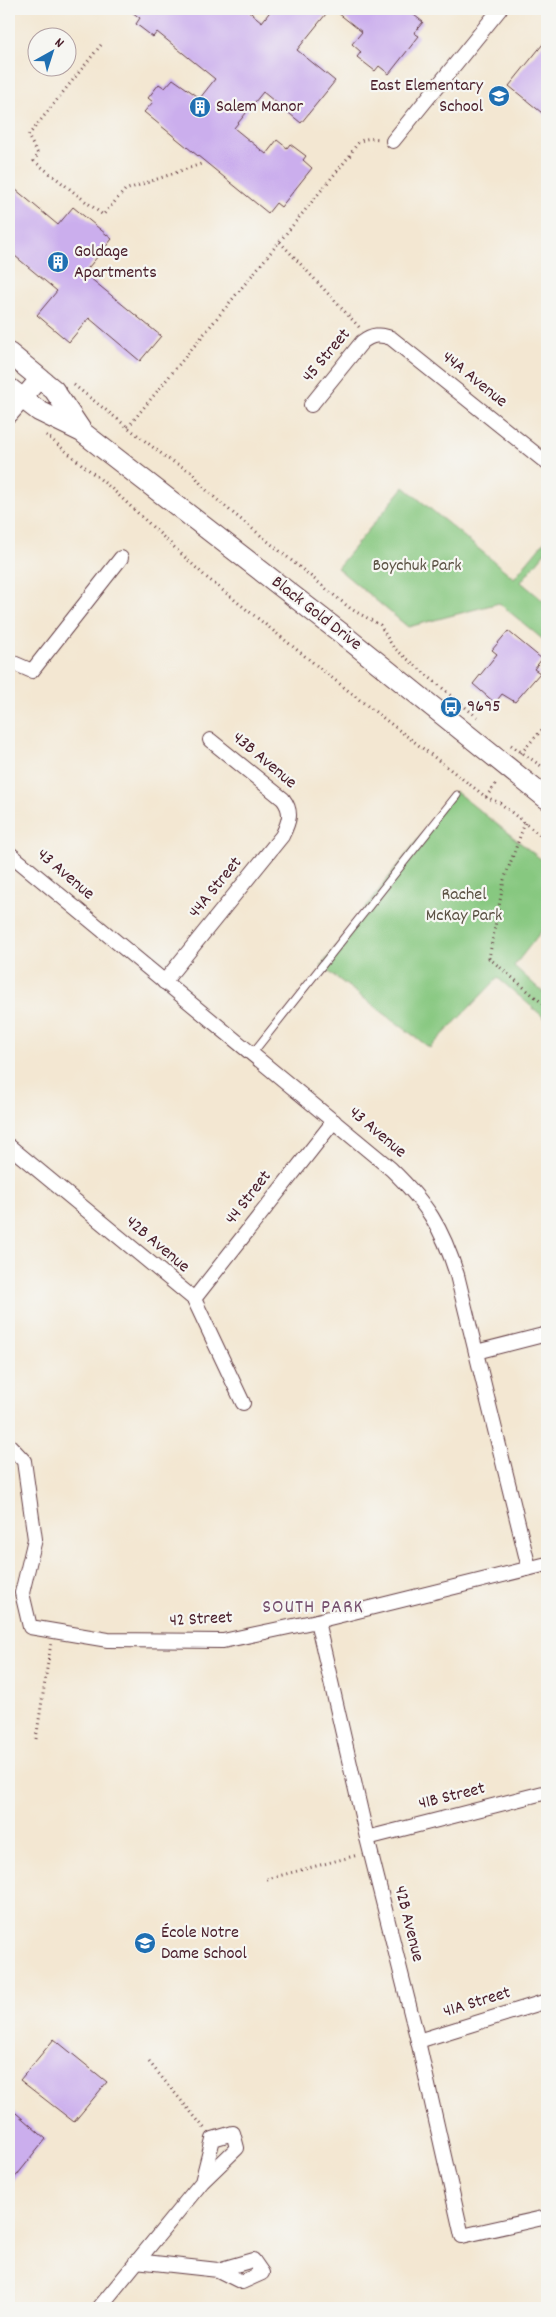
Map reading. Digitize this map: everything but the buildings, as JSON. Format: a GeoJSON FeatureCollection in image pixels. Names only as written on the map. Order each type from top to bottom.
{"type":"FeatureCollection","features":[{"type":"Feature","properties":{"kind":"main road","name":"Black Gold Drive"},"geometry":{"type":"LineString","coordinates":[[9,353],[54,390],[82,432]]}},
{"type":"Feature","properties":{"kind":"main road","name":"Black Gold Drive"},"geometry":{"type":"LineString","coordinates":[[16,394],[39,411],[82,432],[341,633],[547,799]]}},
{"type":"Feature","properties":{"kind":"street"},"geometry":{"type":"LineString","coordinates":[[392,141],[500,9]]}},
{"type":"Feature","properties":{"kind":"street","name":"44A Avenue"},"geometry":{"type":"LineString","coordinates":[[371,336],[382,335],[391,338],[547,463]]}},
{"type":"Feature","properties":{"kind":"street","name":"45 Street"},"geometry":{"type":"LineString","coordinates":[[311,405],[371,336]]}},
{"type":"Feature","properties":{"kind":"street"},"geometry":{"type":"LineString","coordinates":[[9,414],[16,394],[40,378]]}},
{"type":"Feature","properties":{"kind":"street"},"geometry":{"type":"LineString","coordinates":[[9,661],[32,671],[121,558]]}},
{"type":"Feature","properties":{"kind":"street","name":"43B Avenue"},"geometry":{"type":"LineString","coordinates":[[210,740],[283,798],[288,805],[290,813]]}},
{"type":"Feature","properties":{"kind":"street","name":"44A Street"},"geometry":{"type":"LineString","coordinates":[[164,982],[282,836],[287,827],[290,813]]}},
{"type":"Feature","properties":{"kind":"street","name":"43 Avenue"},"geometry":{"type":"LineString","coordinates":[[9,853],[391,1169],[431,1212],[451,1256],[529,1568]]}},
{"type":"Feature","properties":{"kind":"street","name":"44 Street"},"geometry":{"type":"LineString","coordinates":[[194,1299],[334,1121]]}},
{"type":"Feature","properties":{"kind":"street","name":"42B Avenue"},"geometry":{"type":"LineString","coordinates":[[9,1146],[194,1299],[243,1403]]}},
{"type":"Feature","properties":{"kind":"street"},"geometry":{"type":"LineString","coordinates":[[476,1352],[547,1334]]}},
{"type":"Feature","properties":{"kind":"street","name":"42 Street"},"geometry":{"type":"LineString","coordinates":[[9,1445],[24,1460],[35,1539],[22,1593],[30,1626],[108,1640],[223,1641],[547,1564]]}},
{"type":"Feature","properties":{"kind":"street","name":"42B Avenue"},"geometry":{"type":"LineString","coordinates":[[317,1620],[369,1844],[418,2041],[462,2236],[547,2217]]}},
{"type":"Feature","properties":{"kind":"street","name":"41B Street"},"geometry":{"type":"LineString","coordinates":[[369,1844],[547,1792]]}},
{"type":"Feature","properties":{"kind":"street","name":"41A Street"},"geometry":{"type":"LineString","coordinates":[[418,2041],[547,2001]]}},
{"type":"Feature","properties":{"kind":"street"},"geometry":{"type":"LineString","coordinates":[[99,2308],[202,2182],[237,2148],[233,2132],[213,2139],[202,2182]]}},
{"type":"Feature","properties":{"kind":"street"},"geometry":{"type":"LineString","coordinates":[[136,2261],[218,2270]]}},
{"type":"Feature","properties":{"kind":"lane"},"geometry":{"type":"LineString","coordinates":[[252,1054],[457,795]]}},
{"type":"Feature","properties":{"kind":"path"},"geometry":{"type":"LineString","coordinates":[[101,45],[28,136],[38,154],[34,161],[103,215],[125,190],[204,163]]}},
{"type":"Feature","properties":{"kind":"path"},"geometry":{"type":"LineString","coordinates":[[392,141],[372,138],[364,139],[357,143],[351,154],[128,427],[168,459],[192,472],[204,488],[222,504],[351,609],[380,625],[393,646],[481,720]]}},
{"type":"Feature","properties":{"kind":"path"},"geometry":{"type":"LineString","coordinates":[[280,242],[371,336]]}},
{"type":"Feature","properties":{"kind":"path"},"geometry":{"type":"LineString","coordinates":[[44,434],[111,488],[220,588],[486,797],[500,803],[547,841]]}},
{"type":"Feature","properties":{"kind":"path"},"geometry":{"type":"LineString","coordinates":[[510,745],[547,770]]}},
{"type":"Feature","properties":{"kind":"path"},"geometry":{"type":"LineString","coordinates":[[525,823],[504,880],[489,958],[547,1008]]}},
{"type":"Feature","properties":{"kind":"path"},"geometry":{"type":"LineString","coordinates":[[36,1739],[53,1630]]}},
{"type":"Feature","properties":{"kind":"path"},"geometry":{"type":"LineString","coordinates":[[267,1879],[369,1844]]}},
{"type":"Feature","properties":{"kind":"path"},"geometry":{"type":"LineString","coordinates":[[149,2062],[213,2139]]}},
{"type":"Feature","properties":{"kind":"green space","name":"Boychuk Park"},"geometry":{"type":"Polygon","coordinates":[[[404,487],[514,578],[547,538],[547,550],[521,582],[547,604],[547,643],[499,603],[408,627],[337,568],[404,487]]]}},
{"type":"Feature","properties":{"kind":"green space","name":"Rachel McKay Park"},"geometry":{"type":"Polygon","coordinates":[[[455,791],[547,864],[547,924],[514,966],[547,996],[547,1020],[498,978],[430,1048],[321,966],[455,791]]]}},
{"type":"Feature","properties":{"kind":"place","name":"East Elementary School"},"geometry":{"type":"Point","coordinates":[499,96]}},
{"type":"Feature","properties":{"kind":"place","name":"Salem Manor"},"geometry":{"type":"Point","coordinates":[200,107]}},
{"type":"Feature","properties":{"kind":"place","name":"Goldage Apartments"},"geometry":{"type":"Point","coordinates":[58,262]}},
{"type":"Feature","properties":{"kind":"place","name":"9695"},"geometry":{"type":"Point","coordinates":[451,707]}},
{"type":"Feature","properties":{"kind":"place","name":"École Notre Dame School"},"geometry":{"type":"Point","coordinates":[145,1943]}},
{"type":"Feature","properties":{"kind":"district","name":"SOUTH PARK"},"geometry":{"type":"Point","coordinates":[313,1608]}}]}
